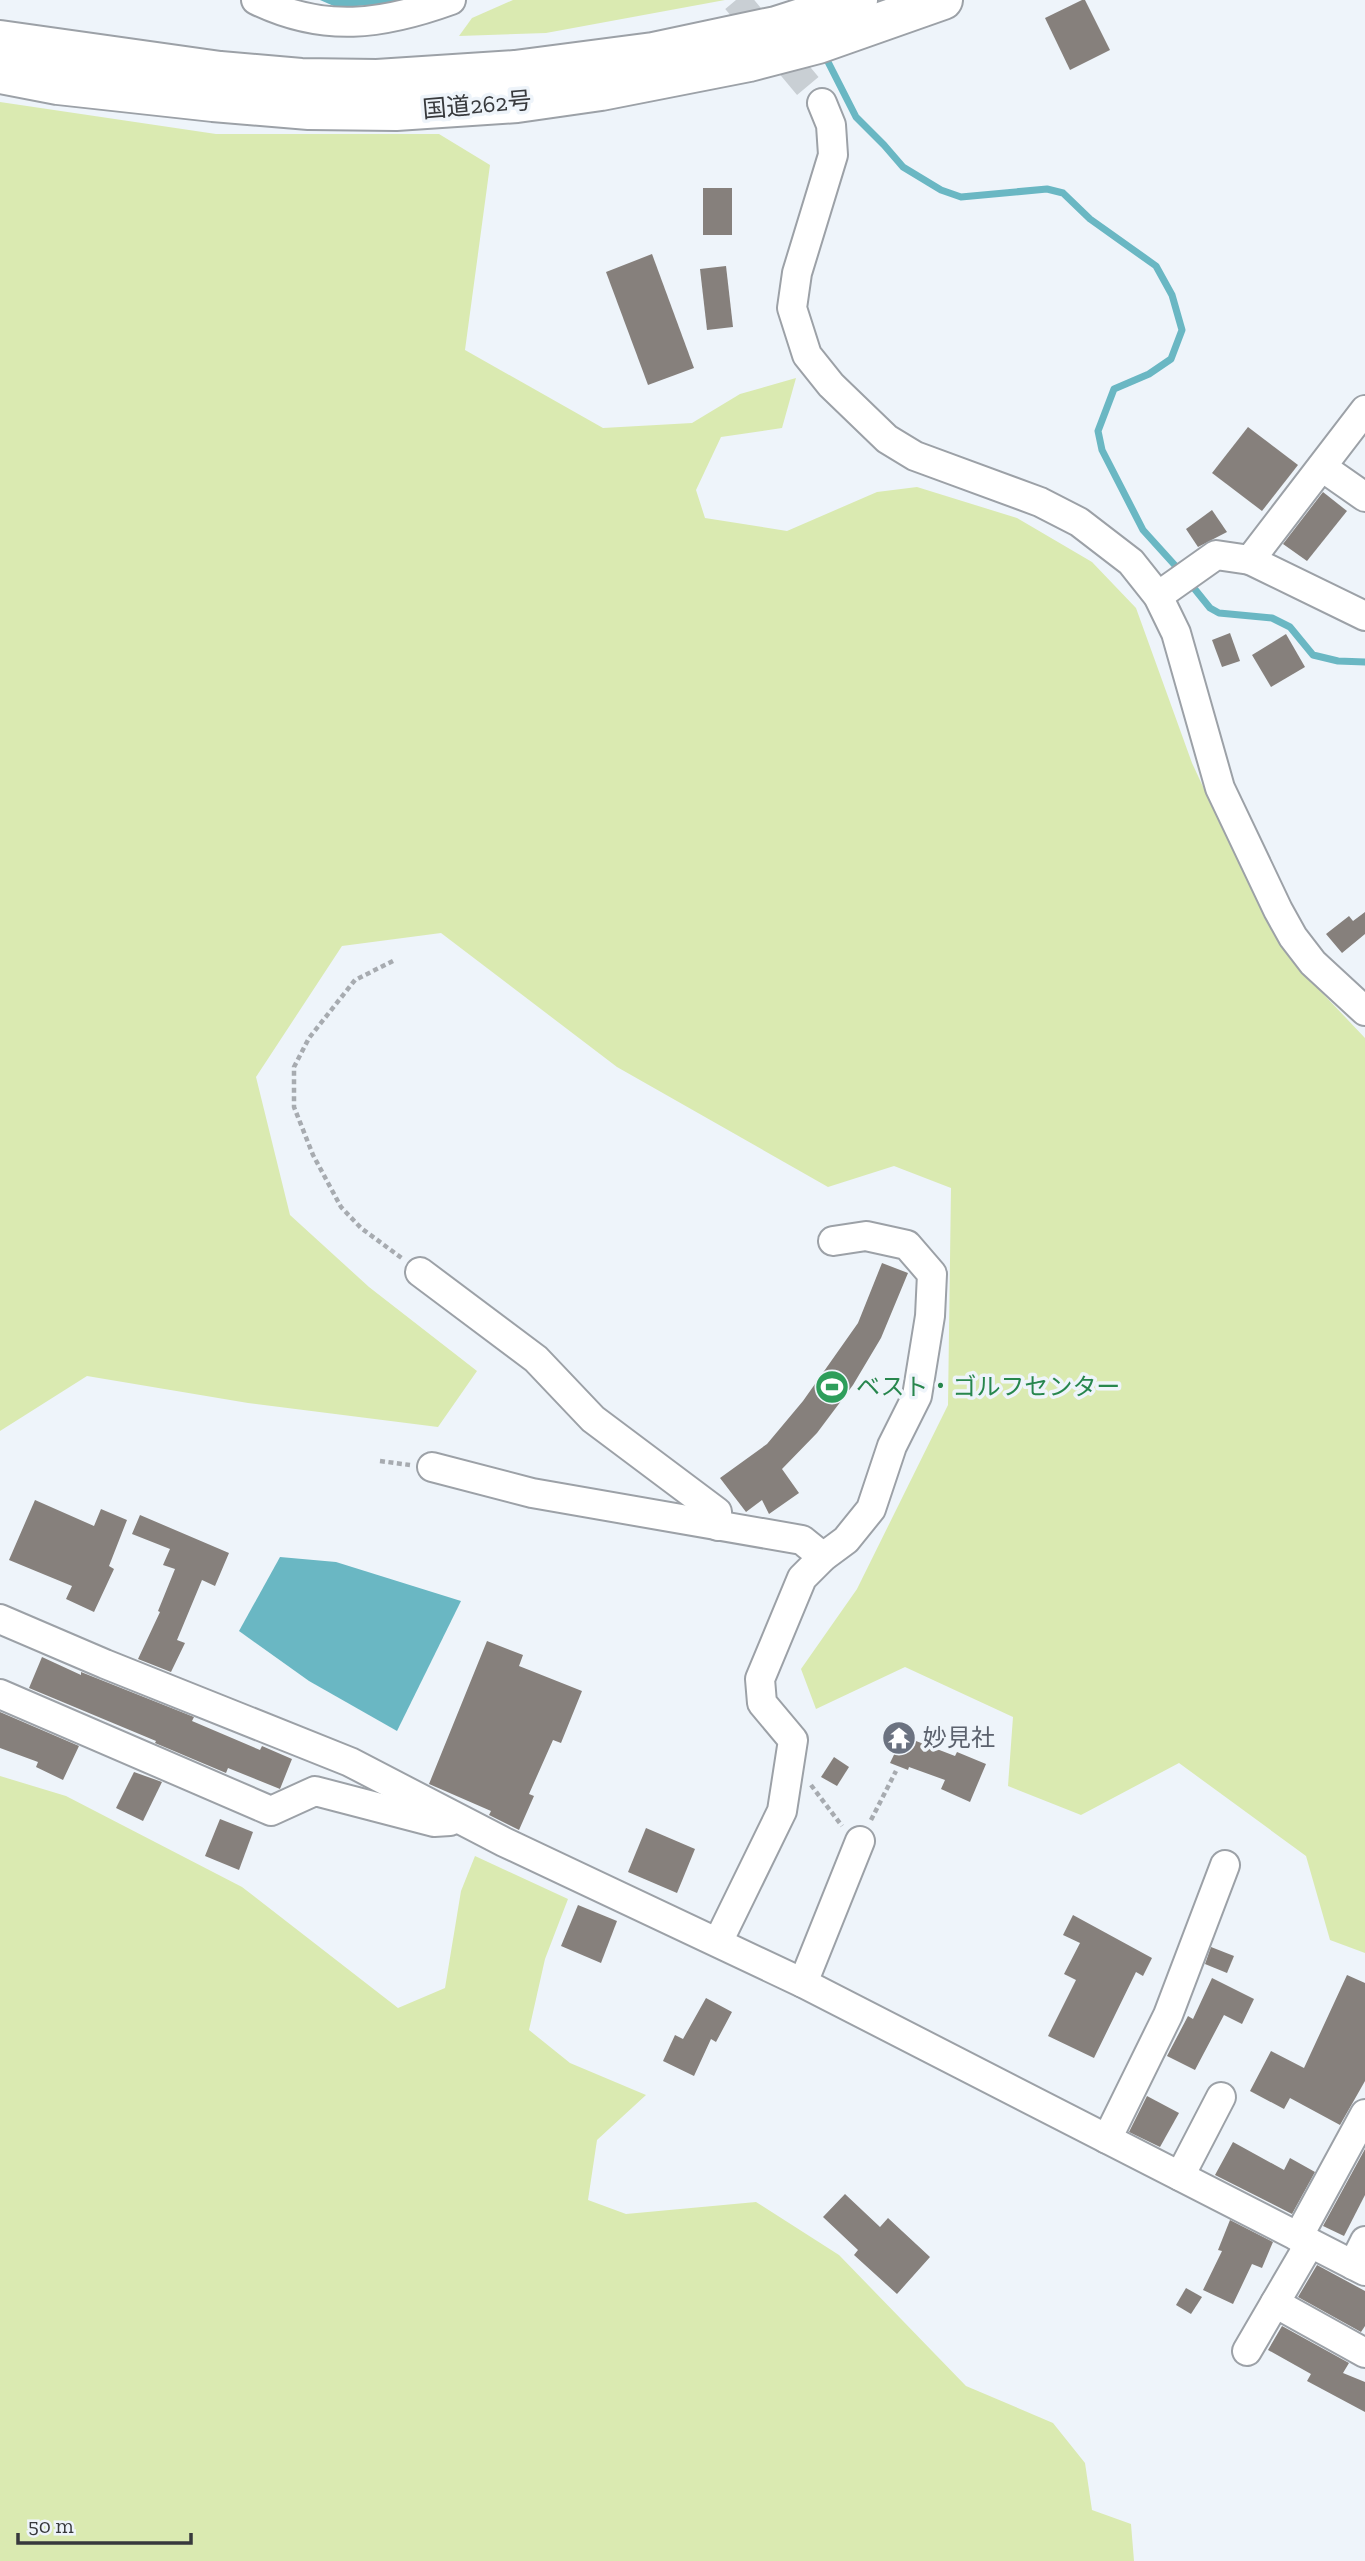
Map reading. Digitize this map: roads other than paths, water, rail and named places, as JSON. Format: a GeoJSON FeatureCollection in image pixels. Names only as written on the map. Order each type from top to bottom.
{"type":"FeatureCollection","features":[{"type":"Feature","properties":{"kind":"highway","name":"国道262号"},"geometry":{"type":"LineString","coordinates":[[0,40],[220,71],[302,78],[377,79],[515,70],[653,52],[776,26],[858,0]]}},
{"type":"Feature","properties":{"kind":"highway","name":"国道262号"},"geometry":{"type":"LineString","coordinates":[[0,74],[58,85],[309,110],[396,111],[517,103],[601,91],[749,62],[818,44],[943,0]]}},
{"type":"Feature","properties":{"kind":"street"},"geometry":{"type":"LineString","coordinates":[[256,0],[281,12],[322,21],[366,22],[409,15],[451,0]]}},
{"type":"Feature","properties":{"kind":"street"},"geometry":{"type":"LineString","coordinates":[[822,103],[831,125],[833,155],[797,273],[792,308],[807,355],[831,384],[887,439],[915,456],[1040,502],[1079,522],[1131,562],[1158,596],[1176,633],[1220,788],[1278,910],[1293,937],[1313,963],[1361,1000]]}},
{"type":"Feature","properties":{"kind":"street"},"geometry":{"type":"LineString","coordinates":[[1250,560],[1365,410]]}},
{"type":"Feature","properties":{"kind":"street"},"geometry":{"type":"LineString","coordinates":[[1322,467],[1365,498]]}},
{"type":"Feature","properties":{"kind":"street"},"geometry":{"type":"LineString","coordinates":[[1158,596],[1216,555],[1250,560],[1365,616]]}},
{"type":"Feature","properties":{"kind":"street"},"geometry":{"type":"LineString","coordinates":[[718,1942],[782,1811],[793,1740],[762,1703],[760,1679],[802,1578],[823,1557],[846,1540],[871,1509],[892,1446],[917,1396],[930,1316],[932,1274],[907,1245],[866,1236],[833,1241]]}},
{"type":"Feature","properties":{"kind":"street"},"geometry":{"type":"LineString","coordinates":[[420,1272],[536,1359],[593,1419],[717,1512],[718,1526]]}},
{"type":"Feature","properties":{"kind":"street"},"geometry":{"type":"LineString","coordinates":[[432,1467],[532,1493],[802,1539],[823,1557]]}},
{"type":"Feature","properties":{"kind":"street"},"geometry":{"type":"LineString","coordinates":[[0,1619],[349,1762],[504,1842],[803,1983],[1304,2240],[1361,2259]]}},
{"type":"Feature","properties":{"kind":"street"},"geometry":{"type":"LineString","coordinates":[[0,1694],[271,1811],[315,1791],[434,1822],[463,1821]]}},
{"type":"Feature","properties":{"kind":"street"},"geometry":{"type":"LineString","coordinates":[[803,1983],[860,1841]]}},
{"type":"Feature","properties":{"kind":"street"},"geometry":{"type":"LineString","coordinates":[[1107,2138],[1168,2015],[1225,1865]]}},
{"type":"Feature","properties":{"kind":"street"},"geometry":{"type":"LineString","coordinates":[[1180,2176],[1221,2097]]}},
{"type":"Feature","properties":{"kind":"street"},"geometry":{"type":"LineString","coordinates":[[1247,2351],[1275,2303],[1365,2114]]}},
{"type":"Feature","properties":{"kind":"street"},"geometry":{"type":"LineString","coordinates":[[1275,2303],[1365,2353]]}},
{"type":"Feature","properties":{"kind":"water"},"geometry":{"type":"Polygon","coordinates":[[[320,0],[398,0],[397,4],[336,7],[320,0]]]}},
{"type":"Feature","properties":{"kind":"water"},"geometry":{"type":"Polygon","coordinates":[[[280,1557],[336,1562],[461,1601],[397,1731],[309,1681],[239,1631],[280,1557]]]}},
{"type":"Feature","properties":{"kind":"waterway"},"geometry":{"type":"LineString","coordinates":[[824,54],[856,117],[903,167],[941,190],[961,197],[1047,189],[1063,193],[1090,219],[1156,266],[1172,295],[1182,330],[1171,359],[1149,374],[1114,389],[1098,431],[1102,450],[1143,530],[1181,572]]}},
{"type":"Feature","properties":{"kind":"waterway"},"geometry":{"type":"LineString","coordinates":[[1189,582],[1210,608],[1219,613],[1272,618],[1290,627],[1313,655],[1338,661],[1365,662]]}},
{"type":"Feature","properties":{"kind":"tunnel"},"geometry":{"type":"LineString","coordinates":[[736,0],[822,103]]}},
{"type":"Feature","properties":{"kind":"place","name":"ベスト・ゴルフセンター"},"geometry":{"type":"Point","coordinates":[832,1387]}},
{"type":"Feature","properties":{"kind":"place","name":"妙見社"},"geometry":{"type":"Point","coordinates":[899,1738]}}]}
